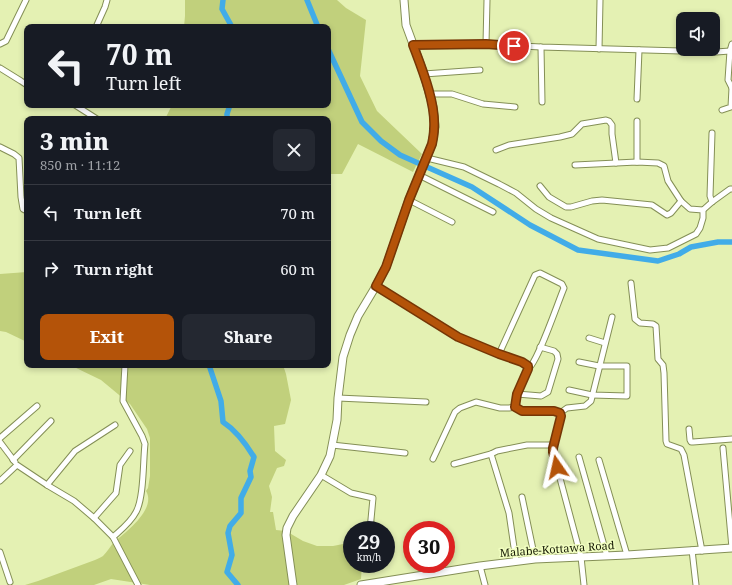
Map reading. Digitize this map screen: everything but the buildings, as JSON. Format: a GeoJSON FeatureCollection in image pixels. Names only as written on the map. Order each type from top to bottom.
{"type":"FeatureCollection","features":[{"type":"Feature","properties":{"kind":"street"},"geometry":{"type":"LineString","coordinates":[[0,44],[6,41],[26,0]]}},
{"type":"Feature","properties":{"kind":"street"},"geometry":{"type":"LineString","coordinates":[[97,24],[107,0]]}},
{"type":"Feature","properties":{"kind":"street"},"geometry":{"type":"LineString","coordinates":[[293,585],[286,535],[287,528],[293,516],[321,475],[330,456],[337,420],[338,398],[344,357],[350,335],[358,316],[386,267],[409,200],[432,144],[435,128],[433,107],[424,74],[406,25],[404,0]]}},
{"type":"Feature","properties":{"kind":"street"},"geometry":{"type":"LineString","coordinates":[[486,44],[488,0]]}},
{"type":"Feature","properties":{"kind":"street"},"geometry":{"type":"LineString","coordinates":[[599,49],[600,0]]}},
{"type":"Feature","properties":{"kind":"street"},"geometry":{"type":"LineString","coordinates":[[413,45],[486,44],[599,49],[716,52],[730,51]]}},
{"type":"Feature","properties":{"kind":"street"},"geometry":{"type":"LineString","coordinates":[[722,110],[732,107],[732,88],[728,80],[730,51],[732,44]]}},
{"type":"Feature","properties":{"kind":"street"},"geometry":{"type":"LineString","coordinates":[[541,47],[542,102]]}},
{"type":"Feature","properties":{"kind":"street"},"geometry":{"type":"LineString","coordinates":[[637,99],[639,50]]}},
{"type":"Feature","properties":{"kind":"street"},"geometry":{"type":"LineString","coordinates":[[0,68],[24,82]]}},
{"type":"Feature","properties":{"kind":"street"},"geometry":{"type":"LineString","coordinates":[[424,74],[480,70]]}},
{"type":"Feature","properties":{"kind":"street"},"geometry":{"type":"LineString","coordinates":[[430,94],[452,94],[483,104],[515,107]]}},
{"type":"Feature","properties":{"kind":"street"},"geometry":{"type":"LineString","coordinates":[[80,108],[92,116]]}},
{"type":"Feature","properties":{"kind":"street"},"geometry":{"type":"LineString","coordinates":[[496,150],[509,145],[572,134],[582,124],[606,120],[612,125],[616,163]]}},
{"type":"Feature","properties":{"kind":"street"},"geometry":{"type":"LineString","coordinates":[[637,121],[637,162]]}},
{"type":"Feature","properties":{"kind":"street"},"geometry":{"type":"LineString","coordinates":[[712,133],[710,196],[712,202]]}},
{"type":"Feature","properties":{"kind":"street"},"geometry":{"type":"LineString","coordinates":[[0,147],[14,154],[18,158],[22,203],[24,210]]}},
{"type":"Feature","properties":{"kind":"street"},"geometry":{"type":"LineString","coordinates":[[575,165],[658,162],[664,166],[668,181],[681,202],[690,209],[703,210],[712,202],[732,189]]}},
{"type":"Feature","properties":{"kind":"street"},"geometry":{"type":"LineString","coordinates":[[423,166],[464,167],[516,193],[536,209],[551,218],[598,239],[650,250],[668,248],[696,234],[702,223],[703,210]]}},
{"type":"Feature","properties":{"kind":"street"},"geometry":{"type":"LineString","coordinates":[[423,166],[493,212]]}},
{"type":"Feature","properties":{"kind":"street"},"geometry":{"type":"LineString","coordinates":[[540,186],[550,197],[566,207],[602,200],[652,205],[667,215],[671,213],[681,202]]}},
{"type":"Feature","properties":{"kind":"street"},"geometry":{"type":"LineString","coordinates":[[409,200],[452,222]]}},
{"type":"Feature","properties":{"kind":"street"},"geometry":{"type":"LineString","coordinates":[[499,354],[535,275],[540,274],[562,284],[564,288],[532,366],[528,369],[517,394],[515,407]]}},
{"type":"Feature","properties":{"kind":"street"},"geometry":{"type":"LineString","coordinates":[[632,283],[634,320],[640,323],[653,324],[656,326],[658,359],[663,365],[664,373],[666,441],[667,444],[681,449],[684,455],[702,551]]}},
{"type":"Feature","properties":{"kind":"street"},"geometry":{"type":"LineString","coordinates":[[376,286],[458,337],[522,362],[528,366],[528,369]]}},
{"type":"Feature","properties":{"kind":"street"},"geometry":{"type":"LineString","coordinates":[[560,413],[567,408],[585,406],[590,401],[612,317]]}},
{"type":"Feature","properties":{"kind":"street"},"geometry":{"type":"LineString","coordinates":[[589,338],[605,343]]}},
{"type":"Feature","properties":{"kind":"street"},"geometry":{"type":"LineString","coordinates":[[517,394],[541,396],[548,392],[558,359],[557,354],[554,351],[540,347]]}},
{"type":"Feature","properties":{"kind":"street"},"geometry":{"type":"LineString","coordinates":[[570,390],[592,396],[628,396],[627,366],[599,366],[580,362]]}},
{"type":"Feature","properties":{"kind":"street"},"geometry":{"type":"LineString","coordinates":[[113,537],[130,522],[137,510],[141,496],[145,444],[124,401],[125,368]]}},
{"type":"Feature","properties":{"kind":"street"},"geometry":{"type":"LineString","coordinates":[[338,398],[426,402]]}},
{"type":"Feature","properties":{"kind":"street"},"geometry":{"type":"LineString","coordinates":[[433,459],[455,412],[460,408],[476,402],[500,408],[515,407],[522,411],[554,411],[560,413]]}},
{"type":"Feature","properties":{"kind":"street"},"geometry":{"type":"LineString","coordinates":[[0,438],[37,406]]}},
{"type":"Feature","properties":{"kind":"street"},"geometry":{"type":"LineString","coordinates":[[560,413],[561,416],[553,452],[581,557],[584,585]]}},
{"type":"Feature","properties":{"kind":"street"},"geometry":{"type":"LineString","coordinates":[[13,460],[51,421]]}},
{"type":"Feature","properties":{"kind":"street"},"geometry":{"type":"LineString","coordinates":[[47,485],[75,452],[115,425]]}},
{"type":"Feature","properties":{"kind":"street"},"geometry":{"type":"LineString","coordinates":[[689,429],[691,442],[732,439]]}},
{"type":"Feature","properties":{"kind":"street"},"geometry":{"type":"LineString","coordinates":[[0,442],[17,465],[74,502],[94,518],[113,537],[138,585]]}},
{"type":"Feature","properties":{"kind":"street"},"geometry":{"type":"LineString","coordinates":[[332,445],[405,454]]}},
{"type":"Feature","properties":{"kind":"street"},"geometry":{"type":"LineString","coordinates":[[454,464],[527,445],[550,445],[553,448]]}},
{"type":"Feature","properties":{"kind":"street"},"geometry":{"type":"LineString","coordinates":[[723,448],[732,548]]}},
{"type":"Feature","properties":{"kind":"street"},"geometry":{"type":"LineString","coordinates":[[94,518],[116,493],[120,465],[130,451]]}},
{"type":"Feature","properties":{"kind":"street"},"geometry":{"type":"LineString","coordinates":[[491,454],[509,513],[516,561]]}},
{"type":"Feature","properties":{"kind":"street"},"geometry":{"type":"LineString","coordinates":[[579,457],[607,556]]}},
{"type":"Feature","properties":{"kind":"street"},"geometry":{"type":"LineString","coordinates":[[599,460],[627,555]]}},
{"type":"Feature","properties":{"kind":"street"},"geometry":{"type":"LineString","coordinates":[[0,481],[17,465]]}},
{"type":"Feature","properties":{"kind":"street"},"geometry":{"type":"LineString","coordinates":[[321,475],[352,493],[373,498],[371,521]]}},
{"type":"Feature","properties":{"kind":"street"},"geometry":{"type":"LineString","coordinates":[[522,497],[535,559]]}},
{"type":"Feature","properties":{"kind":"street","name":"Malabe-Kottawa Road"},"geometry":{"type":"LineString","coordinates":[[361,585],[480,566],[535,559],[627,555],[692,550],[702,551],[732,548]]}},
{"type":"Feature","properties":{"kind":"street"},"geometry":{"type":"LineString","coordinates":[[692,550],[696,585]]}},
{"type":"Feature","properties":{"kind":"street"},"geometry":{"type":"LineString","coordinates":[[0,552],[10,582]]}},
{"type":"Feature","properties":{"kind":"street"},"geometry":{"type":"LineString","coordinates":[[480,566],[485,585]]}},
{"type":"Feature","properties":{"kind":"green space"},"geometry":{"type":"Polygon","coordinates":[[[185,0],[337,0],[346,8],[366,20],[360,76],[377,111],[422,154],[413,172],[358,144],[342,174],[331,174],[331,116],[166,116],[170,108],[331,108],[331,24],[184,24],[185,0]]]}},
{"type":"Feature","properties":{"kind":"green space"},"geometry":{"type":"Polygon","coordinates":[[[24,272],[24,341],[6,332],[0,331],[0,274],[24,272]]]}},
{"type":"Feature","properties":{"kind":"green space"},"geometry":{"type":"Polygon","coordinates":[[[76,368],[284,368],[291,400],[285,424],[274,426],[275,451],[286,460],[284,466],[277,468],[269,486],[272,497],[270,512],[273,512],[276,530],[286,531],[303,541],[317,546],[333,546],[343,544],[343,573],[361,573],[361,579],[344,585],[150,585],[111,579],[94,585],[25,585],[103,556],[113,543],[132,527],[144,513],[147,505],[148,498],[146,491],[150,476],[150,438],[147,429],[130,404],[101,380],[76,368]]]}},
{"type":"Feature","properties":{"kind":"waterway"},"geometry":{"type":"LineString","coordinates":[[223,0],[222,9],[230,24]]}},
{"type":"Feature","properties":{"kind":"waterway"},"geometry":{"type":"LineString","coordinates":[[307,0],[317,24]]}},
{"type":"Feature","properties":{"kind":"waterway"},"geometry":{"type":"LineString","coordinates":[[331,55],[362,122],[381,141],[400,155],[472,187],[530,225],[578,250],[658,261],[679,254],[691,247],[718,242],[732,242]]}},
{"type":"Feature","properties":{"kind":"waterway"},"geometry":{"type":"LineString","coordinates":[[227,116],[229,108]]}},
{"type":"Feature","properties":{"kind":"waterway"},"geometry":{"type":"LineString","coordinates":[[210,368],[221,401],[223,422],[233,429],[241,438],[254,457],[250,471],[251,477],[241,498],[241,513],[230,526],[228,533],[232,555],[227,572],[238,585]]}},
{"type":"Feature","properties":{"kind":"route"},"geometry":{"type":"LineString","coordinates":[[514,46],[486,44],[413,45],[430,94],[435,128],[432,144],[427,158],[409,200],[386,267],[376,286],[458,337],[522,362],[528,366],[517,394],[515,407],[522,411],[554,411],[560,413],[561,416],[553,448],[557,467]]}}]}
